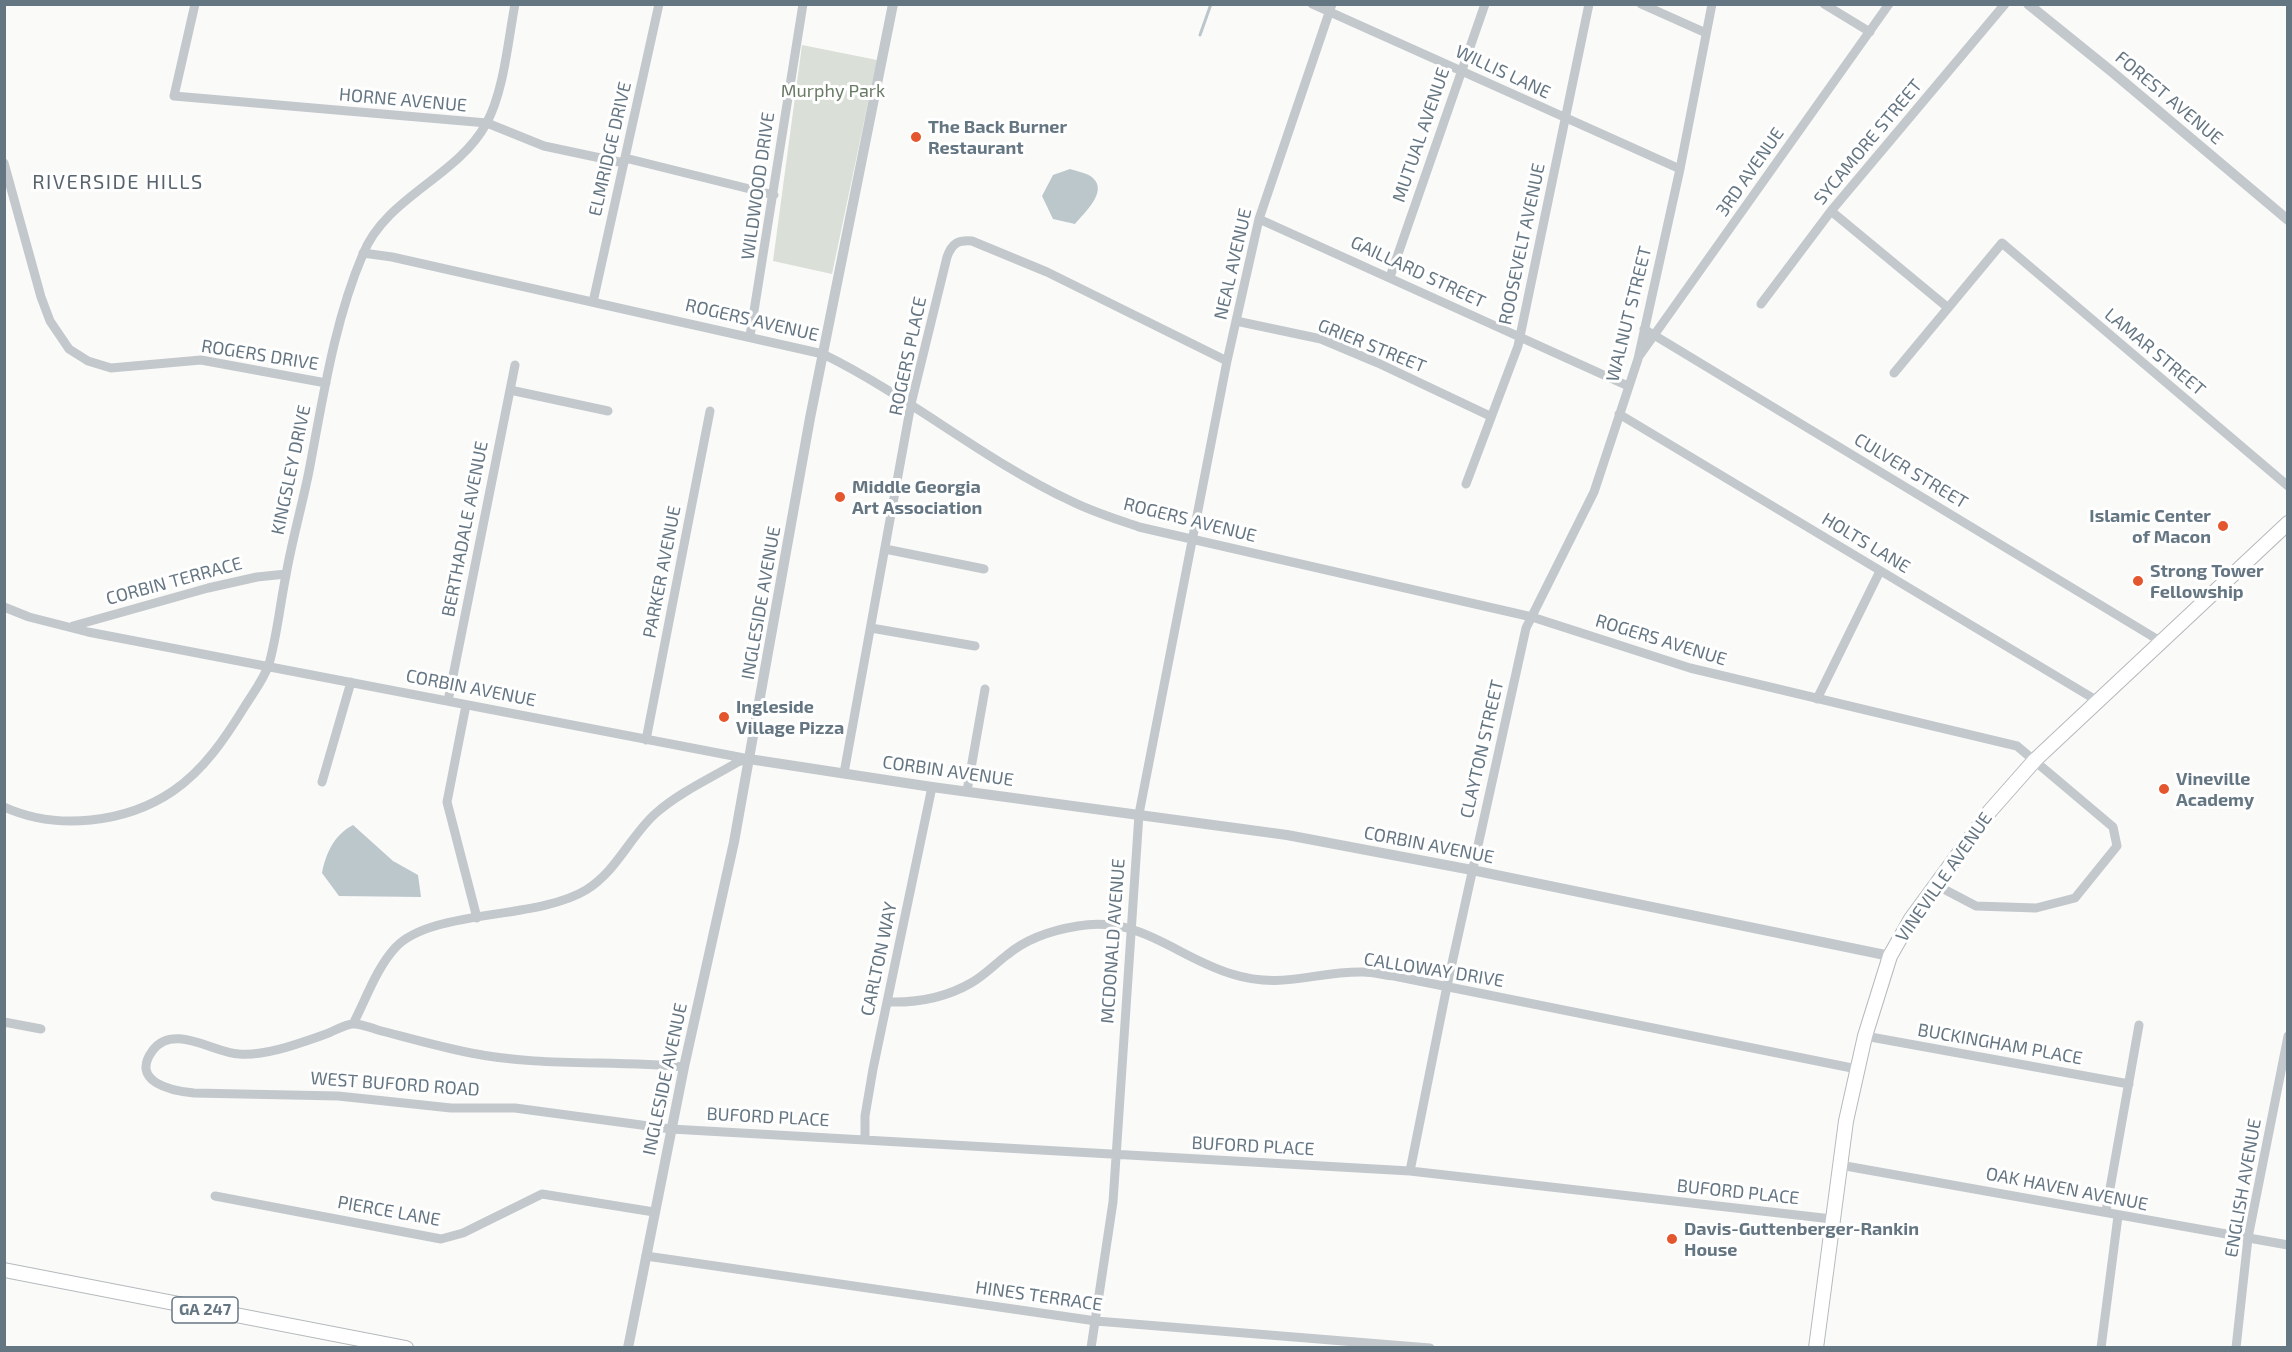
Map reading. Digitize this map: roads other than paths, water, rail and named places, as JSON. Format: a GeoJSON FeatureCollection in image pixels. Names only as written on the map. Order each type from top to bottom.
{"type":"FeatureCollection","features":[{"type":"Feature","properties":{"kind":"main road","name":"VINEVILLE AVENUE"},"geometry":{"type":"LineString","coordinates":[[1816,1347],[1832,1219],[1857,1070],[1890,956],[1911,919],[1990,811],[2035,760],[2096,700],[2288,523]]}},
{"type":"Feature","properties":{"kind":"main road","name":"GA 247"},"geometry":{"type":"LineString","coordinates":[[4,1270],[406,1347]]}},
{"type":"Feature","properties":{"kind":"street","name":"HORNE AVENUE"},"geometry":{"type":"LineString","coordinates":[[195,4],[174,96],[487,123],[544,146],[624,160],[774,195]]}},
{"type":"Feature","properties":{"kind":"street","name":"KINGSLEY DRIVE"},"geometry":{"type":"LineString","coordinates":[[4,807],[36,817],[76,821],[107,818],[156,801],[174,791],[212,754],[237,719],[268,667],[326,382],[345,303],[363,252],[375,228],[464,152],[487,123],[497,93],[515,4]]}},
{"type":"Feature","properties":{"kind":"street","name":"ELMRIDGE DRIVE"},"geometry":{"type":"LineString","coordinates":[[593,302],[659,4]]}},
{"type":"Feature","properties":{"kind":"street","name":"WILDWOOD DRIVE"},"geometry":{"type":"LineString","coordinates":[[750,336],[803,4]]}},
{"type":"Feature","properties":{"kind":"street","name":"INGLESIDE AVENUE"},"geometry":{"type":"LineString","coordinates":[[628,1347],[671,1128],[734,842],[823,354],[893,4]]}},
{"type":"Feature","properties":{"kind":"street","name":"WILLIS LANE"},"geometry":{"type":"LineString","coordinates":[[1312,4],[1331,8],[1565,119],[1680,169]]}},
{"type":"Feature","properties":{"kind":"street","name":"MUTUAL AVENUE"},"geometry":{"type":"LineString","coordinates":[[1390,277],[1485,4]]}},
{"type":"Feature","properties":{"kind":"street","name":"ROOSEVELT AVENUE"},"geometry":{"type":"LineString","coordinates":[[1466,484],[1519,337],[1589,4]]}},
{"type":"Feature","properties":{"kind":"street"},"geometry":{"type":"LineString","coordinates":[[1641,4],[1706,33]]}},
{"type":"Feature","properties":{"kind":"street","name":"WALNUT STREET"},"geometry":{"type":"LineString","coordinates":[[1532,617],[1590,501],[1638,359],[1680,169],[1712,4]]}},
{"type":"Feature","properties":{"kind":"street"},"geometry":{"type":"LineString","coordinates":[[1824,4],[1870,32]]}},
{"type":"Feature","properties":{"kind":"street","name":"3RD AVENUE"},"geometry":{"type":"LineString","coordinates":[[1638,359],[1889,4]]}},
{"type":"Feature","properties":{"kind":"street","name":"SYCAMORE STREET"},"geometry":{"type":"LineString","coordinates":[[1761,304],[1831,211],[2005,4]]}},
{"type":"Feature","properties":{"kind":"street","name":"FOREST AVENUE"},"geometry":{"type":"LineString","coordinates":[[2028,4],[2111,70],[2288,220]]}},
{"type":"Feature","properties":{"kind":"street","name":"NEAL AVENUE"},"geometry":{"type":"LineString","coordinates":[[1193,539],[1227,361],[1259,219],[1331,8]]}},
{"type":"Feature","properties":{"kind":"street","name":"ROGERS DRIVE"},"geometry":{"type":"LineString","coordinates":[[4,163],[40,297],[50,321],[69,349],[88,361],[111,368],[201,360],[326,382]]}},
{"type":"Feature","properties":{"kind":"street"},"geometry":{"type":"LineString","coordinates":[[1831,211],[1947,307],[1894,373]]}},
{"type":"Feature","properties":{"kind":"street","name":"GAILLARD STREET"},"geometry":{"type":"LineString","coordinates":[[1259,219],[1628,386]]}},
{"type":"Feature","properties":{"kind":"street","name":"ROGERS PLACE"},"geometry":{"type":"LineString","coordinates":[[844,772],[911,404],[950,248],[961,240],[972,242],[1047,272],[1227,361]]}},
{"type":"Feature","properties":{"kind":"street","name":"LAMAR STREET"},"geometry":{"type":"LineString","coordinates":[[1947,307],[2002,243],[2288,486]]}},
{"type":"Feature","properties":{"kind":"street","name":"ROGERS AVENUE"},"geometry":{"type":"LineString","coordinates":[[363,252],[823,354],[871,378],[1070,501],[1139,527],[1532,617],[1690,668],[2017,746],[2113,827],[2117,846],[2075,898],[2036,908],[1976,906],[1936,885]]}},
{"type":"Feature","properties":{"kind":"street","name":"GRIER STREET"},"geometry":{"type":"LineString","coordinates":[[1236,321],[1321,339],[1490,416]]}},
{"type":"Feature","properties":{"kind":"street","name":"CULVER STREET"},"geometry":{"type":"LineString","coordinates":[[1644,330],[2160,641]]}},
{"type":"Feature","properties":{"kind":"street","name":"BERTHADALE AVENUE"},"geometry":{"type":"LineString","coordinates":[[448,701],[515,364]]}},
{"type":"Feature","properties":{"kind":"street"},"geometry":{"type":"LineString","coordinates":[[510,390],[608,411]]}},
{"type":"Feature","properties":{"kind":"street","name":"PARKER AVENUE"},"geometry":{"type":"LineString","coordinates":[[646,740],[710,411]]}},
{"type":"Feature","properties":{"kind":"street","name":"HOLTS LANE"},"geometry":{"type":"LineString","coordinates":[[1619,414],[2096,700]]}},
{"type":"Feature","properties":{"kind":"street","name":"MCDONALD AVENUE"},"geometry":{"type":"LineString","coordinates":[[1091,1347],[1107,1254],[1117,1155],[1139,814],[1193,539]]}},
{"type":"Feature","properties":{"kind":"street"},"geometry":{"type":"LineString","coordinates":[[885,549],[984,569]]}},
{"type":"Feature","properties":{"kind":"street"},"geometry":{"type":"LineString","coordinates":[[1817,699],[1880,571]]}},
{"type":"Feature","properties":{"kind":"street","name":"CORBIN TERRACE"},"geometry":{"type":"LineString","coordinates":[[72,627],[208,588],[257,577],[286,574]]}},
{"type":"Feature","properties":{"kind":"street","name":"CORBIN AVENUE"},"geometry":{"type":"LineString","coordinates":[[4,607],[28,617],[72,627],[646,740],[749,759],[932,787],[1287,835],[1472,870],[1890,956]]}},
{"type":"Feature","properties":{"kind":"street","name":"CLAYTON STREET"},"geometry":{"type":"LineString","coordinates":[[1410,1171],[1472,870],[1526,628],[1532,617]]}},
{"type":"Feature","properties":{"kind":"street"},"geometry":{"type":"LineString","coordinates":[[871,628],[975,646]]}},
{"type":"Feature","properties":{"kind":"street"},"geometry":{"type":"LineString","coordinates":[[322,782],[351,682]]}},
{"type":"Feature","properties":{"kind":"street"},"geometry":{"type":"LineString","coordinates":[[967,791],[985,689]]}},
{"type":"Feature","properties":{"kind":"street"},"geometry":{"type":"LineString","coordinates":[[466,705],[447,802],[477,918]]}},
{"type":"Feature","properties":{"kind":"street"},"geometry":{"type":"LineString","coordinates":[[684,1067],[630,1062],[518,1060],[471,1053],[353,1024],[382,967],[396,947],[424,930],[574,897],[600,880],[610,870],[657,812],[738,762],[749,759]]}},
{"type":"Feature","properties":{"kind":"street","name":"CARLTON WAY"},"geometry":{"type":"LineString","coordinates":[[865,1139],[867,1104],[932,787]]}},
{"type":"Feature","properties":{"kind":"street","name":"CALLOWAY DRIVE"},"geometry":{"type":"LineString","coordinates":[[887,1002],[909,1003],[941,996],[972,983],[1008,953],[1042,935],[1079,926],[1109,925],[1130,928],[1155,936],[1221,971],[1253,979],[1274,982],[1362,972],[1447,986],[1857,1070]]}},
{"type":"Feature","properties":{"kind":"street"},"geometry":{"type":"LineString","coordinates":[[4,1022],[41,1029]]}},
{"type":"Feature","properties":{"kind":"street","name":"WEST BUFORD ROAD"},"geometry":{"type":"LineString","coordinates":[[353,1024],[298,1044],[249,1054],[236,1054],[192,1041],[170,1040],[154,1049],[148,1060],[147,1070],[154,1082],[170,1090],[194,1093],[266,1096],[298,1094],[365,1098],[451,1108],[515,1108],[671,1128]]}},
{"type":"Feature","properties":{"kind":"street"},"geometry":{"type":"LineString","coordinates":[[2106,1211],[2139,1025]]}},
{"type":"Feature","properties":{"kind":"street","name":"BUCKINGHAM PLACE"},"geometry":{"type":"LineString","coordinates":[[1865,1036],[2129,1084]]}},
{"type":"Feature","properties":{"kind":"street","name":"ENGLISH AVENUE"},"geometry":{"type":"LineString","coordinates":[[2236,1347],[2248,1238],[2285,1066],[2288,1036]]}},
{"type":"Feature","properties":{"kind":"street","name":"BUFORD PLACE"},"geometry":{"type":"LineString","coordinates":[[671,1128],[1410,1171],[1832,1219]]}},
{"type":"Feature","properties":{"kind":"street","name":"OAK HAVEN AVENUE"},"geometry":{"type":"LineString","coordinates":[[1840,1165],[2288,1245]]}},
{"type":"Feature","properties":{"kind":"street","name":"PIERCE LANE"},"geometry":{"type":"LineString","coordinates":[[215,1196],[441,1239],[463,1233],[542,1194],[654,1212]]}},
{"type":"Feature","properties":{"kind":"street"},"geometry":{"type":"LineString","coordinates":[[2101,1347],[2118,1216]]}},
{"type":"Feature","properties":{"kind":"street","name":"HINES TERRACE"},"geometry":{"type":"LineString","coordinates":[[646,1257],[1096,1321],[1360,1344],[1430,1347]]}},
{"type":"Feature","properties":{"kind":"waterway"},"geometry":{"type":"LineString","coordinates":[[1200,35],[1211,4]]}},
{"type":"Feature","properties":{"kind":"place","name":"The Back Burner Restaurant"},"geometry":{"type":"Point","coordinates":[916,137]}},
{"type":"Feature","properties":{"kind":"place","name":"Middle Georgia Art Association"},"geometry":{"type":"Point","coordinates":[840,497]}},
{"type":"Feature","properties":{"kind":"place","name":"Islamic Center of Macon"},"geometry":{"type":"Point","coordinates":[2223,526]}},
{"type":"Feature","properties":{"kind":"place","name":"Strong Tower Fellowship"},"geometry":{"type":"Point","coordinates":[2138,581]}},
{"type":"Feature","properties":{"kind":"place","name":"Ingleside Village Pizza"},"geometry":{"type":"Point","coordinates":[724,717]}},
{"type":"Feature","properties":{"kind":"place","name":"Vineville Academy"},"geometry":{"type":"Point","coordinates":[2164,789]}},
{"type":"Feature","properties":{"kind":"place","name":"Davis-Guttenberger-Rankin House"},"geometry":{"type":"Point","coordinates":[1672,1239]}},
{"type":"Feature","properties":{"kind":"district","name":"RIVERSIDE HILLS"},"geometry":{"type":"Point","coordinates":[118,182]}},
{"type":"Feature","properties":{"kind":"park label","name":"Murphy Park"},"geometry":{"type":"Point","coordinates":[833,91]}}]}
